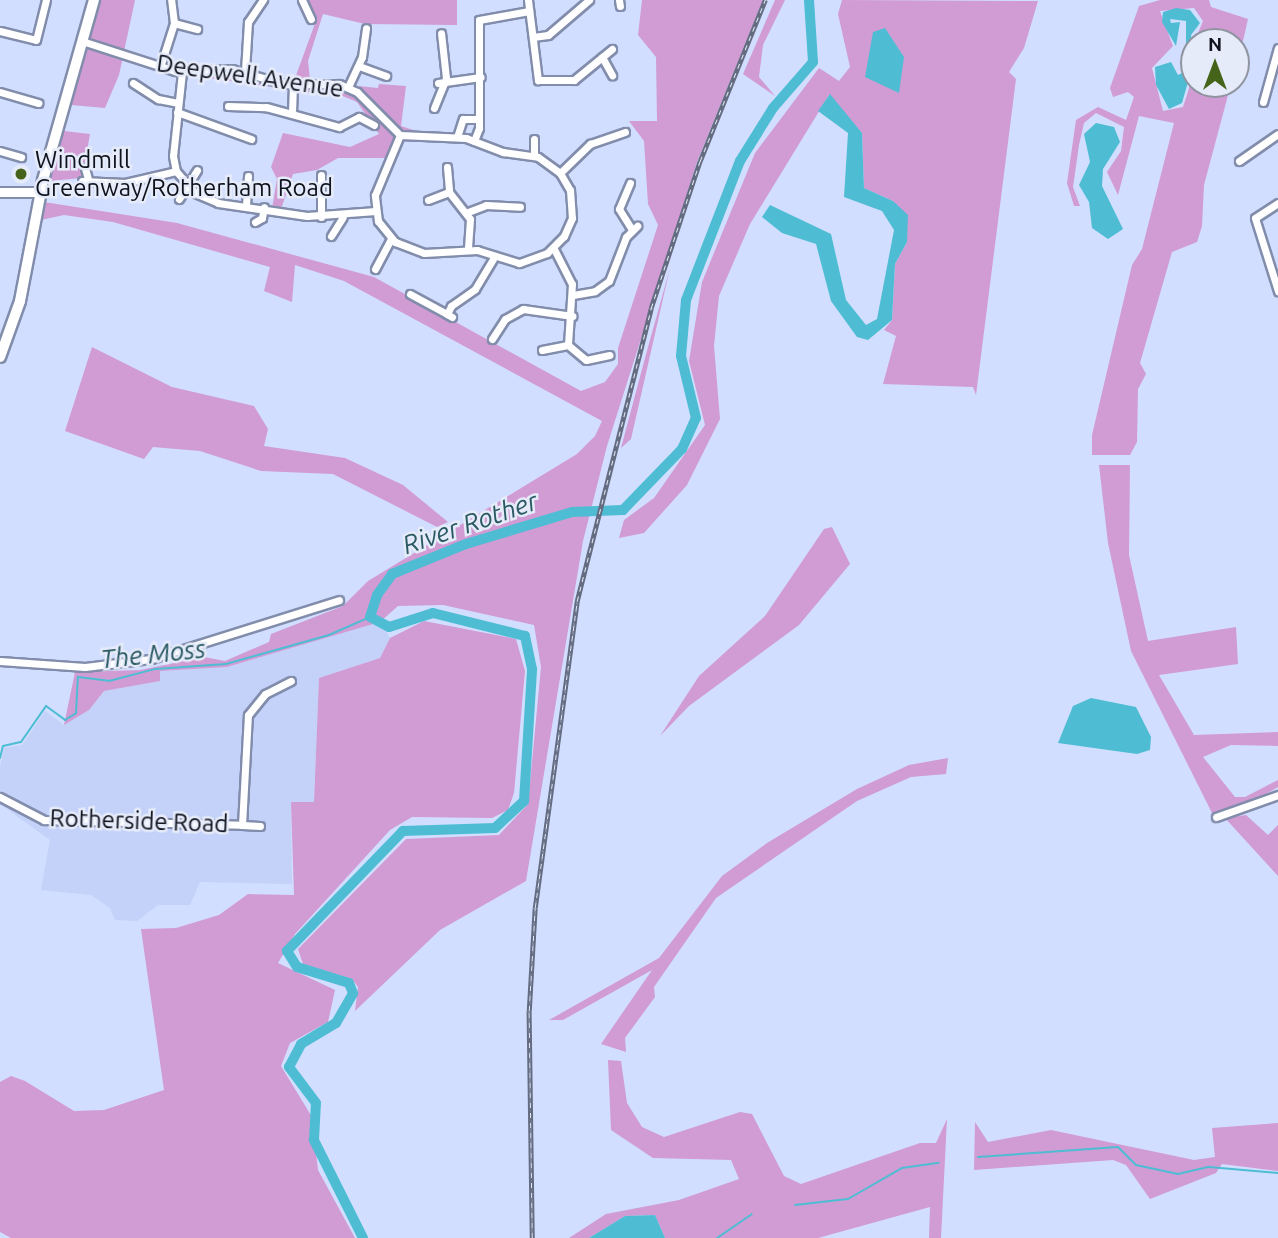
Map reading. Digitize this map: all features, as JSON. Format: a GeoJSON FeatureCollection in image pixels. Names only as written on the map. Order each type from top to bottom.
{"type":"FeatureCollection","features":[{"type":"Feature","properties":{"kind":"main road"},"geometry":{"type":"LineString","coordinates":[[0,357],[20,302],[40,192],[85,42],[94,0]]}},
{"type":"Feature","properties":{"kind":"street"},"geometry":{"type":"LineString","coordinates":[[0,31],[36,40],[46,0]]}},
{"type":"Feature","properties":{"kind":"street"},"geometry":{"type":"LineString","coordinates":[[160,67],[174,23],[172,0]]}},
{"type":"Feature","properties":{"kind":"street"},"geometry":{"type":"LineString","coordinates":[[245,71],[248,22],[263,0]]}},
{"type":"Feature","properties":{"kind":"street"},"geometry":{"type":"LineString","coordinates":[[302,0],[311,19]]}},
{"type":"Feature","properties":{"kind":"street"},"geometry":{"type":"LineString","coordinates":[[528,0],[538,80],[574,80],[612,49]]}},
{"type":"Feature","properties":{"kind":"street"},"geometry":{"type":"LineString","coordinates":[[533,37],[548,35],[589,0]]}},
{"type":"Feature","properties":{"kind":"street"},"geometry":{"type":"LineString","coordinates":[[474,141],[479,119],[481,77],[479,20],[529,11]]}},
{"type":"Feature","properties":{"kind":"street"},"geometry":{"type":"LineString","coordinates":[[174,23],[197,29]]}},
{"type":"Feature","properties":{"kind":"street"},"geometry":{"type":"LineString","coordinates":[[348,87],[359,66],[366,28]]}},
{"type":"Feature","properties":{"kind":"street"},"geometry":{"type":"LineString","coordinates":[[434,108],[446,78],[441,33]]}},
{"type":"Feature","properties":{"kind":"street","name":"Deepwell Avenue"},"geometry":{"type":"LineString","coordinates":[[85,42],[183,72],[245,71],[293,85],[348,87],[400,135]]}},
{"type":"Feature","properties":{"kind":"street"},"geometry":{"type":"LineString","coordinates":[[1264,102],[1278,48]]}},
{"type":"Feature","properties":{"kind":"street"},"geometry":{"type":"LineString","coordinates":[[602,57],[612,75]]}},
{"type":"Feature","properties":{"kind":"street"},"geometry":{"type":"LineString","coordinates":[[359,66],[386,76]]}},
{"type":"Feature","properties":{"kind":"street"},"geometry":{"type":"LineString","coordinates":[[183,72],[177,113],[176,171],[188,188],[211,201],[321,217],[376,211]]}},
{"type":"Feature","properties":{"kind":"street"},"geometry":{"type":"LineString","coordinates":[[438,83],[446,78],[481,77]]}},
{"type":"Feature","properties":{"kind":"street"},"geometry":{"type":"LineString","coordinates":[[133,83],[158,99],[178,103]]}},
{"type":"Feature","properties":{"kind":"street"},"geometry":{"type":"LineString","coordinates":[[292,113],[293,85]]}},
{"type":"Feature","properties":{"kind":"street"},"geometry":{"type":"LineString","coordinates":[[0,92],[38,103]]}},
{"type":"Feature","properties":{"kind":"street"},"geometry":{"type":"LineString","coordinates":[[228,106],[245,103],[339,127],[359,117],[374,125]]}},
{"type":"Feature","properties":{"kind":"street"},"geometry":{"type":"LineString","coordinates":[[177,113],[251,139]]}},
{"type":"Feature","properties":{"kind":"street"},"geometry":{"type":"LineString","coordinates":[[457,137],[463,119],[479,119]]}},
{"type":"Feature","properties":{"kind":"street"},"geometry":{"type":"LineString","coordinates":[[560,173],[590,144],[625,132]]}},
{"type":"Feature","properties":{"kind":"street"},"geometry":{"type":"LineString","coordinates":[[1239,160],[1278,134]]}},
{"type":"Feature","properties":{"kind":"street"},"geometry":{"type":"LineString","coordinates":[[400,135],[457,137],[534,155],[560,173],[572,210],[567,230],[554,249],[527,262],[494,257],[468,248],[424,253],[391,239],[376,211],[376,188],[400,135]]}},
{"type":"Feature","properties":{"kind":"street"},"geometry":{"type":"LineString","coordinates":[[534,139],[534,155]]}},
{"type":"Feature","properties":{"kind":"street"},"geometry":{"type":"LineString","coordinates":[[0,151],[21,157]]}},
{"type":"Feature","properties":{"kind":"street"},"geometry":{"type":"LineString","coordinates":[[447,167],[449,192],[468,212],[468,248]]}},
{"type":"Feature","properties":{"kind":"street"},"geometry":{"type":"LineString","coordinates":[[85,168],[85,180],[125,183],[176,171]]}},
{"type":"Feature","properties":{"kind":"street"},"geometry":{"type":"LineString","coordinates":[[179,198],[188,188],[197,170]]}},
{"type":"Feature","properties":{"kind":"street"},"geometry":{"type":"LineString","coordinates":[[321,175],[321,217]]}},
{"type":"Feature","properties":{"kind":"street"},"geometry":{"type":"LineString","coordinates":[[246,205],[248,176]]}},
{"type":"Feature","properties":{"kind":"street"},"geometry":{"type":"LineString","coordinates":[[573,295],[595,292],[609,281],[635,228],[619,209],[630,183]]}},
{"type":"Feature","properties":{"kind":"street"},"geometry":{"type":"LineString","coordinates":[[0,192],[40,192]]}},
{"type":"Feature","properties":{"kind":"street"},"geometry":{"type":"LineString","coordinates":[[428,200],[449,192]]}},
{"type":"Feature","properties":{"kind":"street"},"geometry":{"type":"LineString","coordinates":[[1278,203],[1255,218],[1275,268],[1278,291]]}},
{"type":"Feature","properties":{"kind":"street"},"geometry":{"type":"LineString","coordinates":[[468,212],[486,205],[520,207]]}},
{"type":"Feature","properties":{"kind":"street"},"geometry":{"type":"LineString","coordinates":[[255,222],[264,207]]}},
{"type":"Feature","properties":{"kind":"street"},"geometry":{"type":"LineString","coordinates":[[331,236],[343,216]]}},
{"type":"Feature","properties":{"kind":"street"},"geometry":{"type":"LineString","coordinates":[[375,269],[391,239]]}},
{"type":"Feature","properties":{"kind":"street"},"geometry":{"type":"LineString","coordinates":[[554,249],[569,274],[573,295],[568,345]]}},
{"type":"Feature","properties":{"kind":"street"},"geometry":{"type":"LineString","coordinates":[[410,294],[450,315],[479,283],[494,257]]}},
{"type":"Feature","properties":{"kind":"street"},"geometry":{"type":"LineString","coordinates":[[492,339],[505,319],[523,309],[573,316]]}},
{"type":"Feature","properties":{"kind":"street"},"geometry":{"type":"LineString","coordinates":[[542,350],[568,345]]}},
{"type":"Feature","properties":{"kind":"street"},"geometry":{"type":"LineString","coordinates":[[568,345],[586,360],[609,355]]}},
{"type":"Feature","properties":{"kind":"street"},"geometry":{"type":"LineString","coordinates":[[0,661],[85,667],[151,659],[310,614],[340,600]]}},
{"type":"Feature","properties":{"kind":"street","name":"Rotherside Road"},"geometry":{"type":"LineString","coordinates":[[0,797],[44,820],[242,825],[248,715],[265,694],[291,681]]}},
{"type":"Feature","properties":{"kind":"street"},"geometry":{"type":"LineString","coordinates":[[1216,817],[1245,810],[1278,795]]}},
{"type":"Feature","properties":{"kind":"street"},"geometry":{"type":"LineString","coordinates":[[242,825],[260,827]]}},
{"type":"Feature","properties":{"kind":"shaded area"},"geometry":{"type":"Polygon","coordinates":[[[99,0],[135,0],[119,75],[105,108],[71,105],[99,0]]]}},
{"type":"Feature","properties":{"kind":"shaded area"},"geometry":{"type":"Polygon","coordinates":[[[308,0],[457,0],[457,25],[365,24],[323,14],[308,61],[310,79],[294,81],[317,18],[308,0]]]}},
{"type":"Feature","properties":{"kind":"shaded area"},"geometry":{"type":"Polygon","coordinates":[[[642,0],[763,0],[697,162],[607,446],[583,541],[526,881],[440,930],[355,1011],[358,987],[352,979],[303,964],[298,949],[406,839],[499,835],[528,804],[541,667],[534,625],[443,605],[398,606],[380,622],[227,667],[160,671],[160,681],[104,691],[89,710],[64,725],[75,672],[140,670],[204,657],[225,661],[269,642],[271,634],[343,606],[368,581],[577,454],[595,436],[602,421],[344,281],[295,265],[292,302],[264,291],[270,267],[113,222],[64,215],[41,220],[44,202],[177,223],[374,277],[581,391],[605,382],[618,364],[618,348],[658,225],[648,204],[644,141],[629,121],[657,121],[656,57],[638,35],[642,0]]]}},
{"type":"Feature","properties":{"kind":"shaded area"},"geometry":{"type":"Polygon","coordinates":[[[775,0],[785,0],[763,45],[759,77],[775,96],[743,74],[775,0]]]}},
{"type":"Feature","properties":{"kind":"shaded area"},"geometry":{"type":"Polygon","coordinates":[[[842,0],[1038,1],[1024,48],[1009,72],[1016,79],[976,395],[973,387],[883,384],[896,336],[884,330],[892,320],[895,264],[907,242],[893,201],[864,188],[862,133],[829,95],[750,224],[719,296],[714,346],[720,419],[687,485],[644,533],[619,538],[624,520],[654,498],[705,425],[689,361],[702,282],[755,153],[819,68],[839,81],[850,67],[838,14],[842,0]]]}},
{"type":"Feature","properties":{"kind":"shaded area"},"geometry":{"type":"Polygon","coordinates":[[[1160,0],[1209,0],[1211,7],[1248,19],[1246,28],[1200,28],[1203,21],[1194,8],[1160,11],[1173,46],[1152,68],[1163,111],[1183,107],[1186,98],[1227,98],[1204,185],[1202,226],[1197,242],[1172,252],[1140,363],[1146,374],[1138,389],[1137,442],[1130,455],[1092,455],[1092,435],[1132,265],[1142,249],[1174,123],[1139,116],[1118,195],[1107,172],[1121,151],[1124,127],[1096,113],[1084,123],[1079,145],[1073,187],[1080,206],[1074,206],[1067,183],[1076,120],[1098,107],[1126,120],[1134,97],[1128,92],[1113,97],[1110,88],[1139,6],[1160,0]]]}},
{"type":"Feature","properties":{"kind":"shaded area"},"geometry":{"type":"Polygon","coordinates":[[[1176,8],[1190,10],[1200,23],[1196,28],[1186,28],[1186,21],[1170,19],[1171,23],[1180,22],[1176,46],[1162,22],[1163,12],[1176,8]]]}},
{"type":"Feature","properties":{"kind":"shaded area"},"geometry":{"type":"Polygon","coordinates":[[[885,28],[904,57],[899,93],[865,77],[873,32],[885,28]]]}},
{"type":"Feature","properties":{"kind":"shaded area"},"geometry":{"type":"Polygon","coordinates":[[[1171,62],[1178,75],[1180,74],[1180,98],[1183,98],[1182,103],[1169,109],[1156,85],[1155,67],[1171,62]]]}},
{"type":"Feature","properties":{"kind":"shaded area"},"geometry":{"type":"Polygon","coordinates":[[[229,73],[239,74],[272,87],[201,77],[229,73]]]}},
{"type":"Feature","properties":{"kind":"shaded area"},"geometry":{"type":"Polygon","coordinates":[[[379,84],[406,86],[401,126],[423,133],[401,133],[358,86],[378,88],[379,84]]]}},
{"type":"Feature","properties":{"kind":"shaded area"},"geometry":{"type":"Polygon","coordinates":[[[300,85],[348,87],[400,135],[390,158],[338,158],[317,170],[293,174],[280,212],[272,209],[277,179],[271,167],[283,133],[350,147],[379,134],[357,102],[331,91],[299,93],[300,85]]]}},
{"type":"Feature","properties":{"kind":"shaded area"},"geometry":{"type":"Polygon","coordinates":[[[830,94],[862,133],[864,188],[893,201],[908,215],[907,242],[895,264],[892,320],[868,340],[857,337],[831,301],[816,244],[782,233],[762,217],[770,205],[831,234],[846,300],[866,325],[877,319],[894,230],[882,211],[844,197],[848,133],[818,111],[830,94]]]}},
{"type":"Feature","properties":{"kind":"shaded area"},"geometry":{"type":"Polygon","coordinates":[[[1096,123],[1114,127],[1120,142],[1103,169],[1102,186],[1123,229],[1108,239],[1092,228],[1089,202],[1079,185],[1090,162],[1084,134],[1096,123]]]}},
{"type":"Feature","properties":{"kind":"shaded area"},"geometry":{"type":"Polygon","coordinates":[[[64,131],[90,134],[82,178],[49,181],[64,131]]]}},
{"type":"Feature","properties":{"kind":"shaded area"},"geometry":{"type":"Polygon","coordinates":[[[670,268],[631,439],[621,448],[645,358],[670,268]]]}},
{"type":"Feature","properties":{"kind":"shaded area"},"geometry":{"type":"Polygon","coordinates":[[[92,347],[172,387],[254,406],[268,429],[264,446],[345,458],[403,485],[448,522],[437,527],[333,474],[261,471],[200,451],[153,447],[144,459],[65,431],[92,347]]]}},
{"type":"Feature","properties":{"kind":"shaded area"},"geometry":{"type":"Polygon","coordinates":[[[1099,465],[1130,465],[1129,555],[1148,641],[1236,627],[1238,664],[1159,675],[1194,735],[1278,732],[1278,746],[1231,745],[1203,757],[1235,797],[1245,797],[1278,780],[1278,787],[1244,807],[1213,815],[1131,651],[1108,543],[1099,465]]]}},
{"type":"Feature","properties":{"kind":"shaded area"},"geometry":{"type":"Polygon","coordinates":[[[832,527],[850,564],[799,625],[689,706],[660,736],[699,676],[765,616],[824,529],[832,527]]]}},
{"type":"Feature","properties":{"kind":"shaded area"},"geometry":{"type":"Polygon","coordinates":[[[424,621],[516,639],[525,671],[514,793],[508,810],[492,818],[412,817],[390,830],[295,934],[278,963],[335,990],[328,1022],[290,1043],[281,1066],[312,1117],[318,1170],[355,1238],[11,1238],[0,1232],[0,1082],[11,1076],[25,1081],[74,1111],[104,1110],[164,1090],[141,929],[176,928],[219,915],[248,894],[294,895],[291,802],[314,802],[319,678],[380,658],[390,638],[424,621]]]}},
{"type":"Feature","properties":{"kind":"shaded area"},"geometry":{"type":"Polygon","coordinates":[[[380,622],[390,638],[380,658],[319,678],[314,802],[291,802],[292,884],[200,882],[190,905],[158,905],[137,921],[115,920],[110,908],[91,895],[41,890],[50,840],[0,804],[0,767],[4,748],[22,745],[45,711],[64,725],[89,710],[104,691],[159,681],[160,671],[227,667],[380,622]]]}},
{"type":"Feature","properties":{"kind":"shaded area"},"geometry":{"type":"Polygon","coordinates":[[[1091,698],[1136,707],[1151,737],[1150,750],[1137,754],[1058,743],[1073,706],[1091,698]]]}},
{"type":"Feature","properties":{"kind":"shaded area"},"geometry":{"type":"Polygon","coordinates":[[[948,758],[946,774],[911,777],[857,801],[716,898],[654,987],[655,997],[625,1038],[626,1052],[601,1044],[652,970],[563,1020],[549,1020],[659,958],[722,876],[767,843],[857,789],[909,765],[948,758]]]}},
{"type":"Feature","properties":{"kind":"shaded area"},"geometry":{"type":"Polygon","coordinates":[[[1246,815],[1268,835],[1278,825],[1278,876],[1225,818],[1246,815]]]}},
{"type":"Feature","properties":{"kind":"shaded area"},"geometry":{"type":"Polygon","coordinates":[[[608,1060],[621,1061],[627,1103],[642,1127],[664,1137],[740,1112],[752,1114],[784,1176],[801,1184],[920,1143],[936,1143],[947,1119],[941,1238],[929,1238],[930,1207],[818,1238],[665,1238],[655,1215],[625,1216],[589,1238],[569,1238],[606,1214],[679,1200],[739,1179],[731,1160],[653,1158],[611,1130],[608,1060]]]}},
{"type":"Feature","properties":{"kind":"shaded area"},"geometry":{"type":"Polygon","coordinates":[[[975,1122],[988,1142],[1051,1130],[1194,1160],[1215,1157],[1212,1128],[1278,1123],[1278,1171],[1222,1164],[1216,1173],[1150,1199],[1126,1165],[1113,1160],[974,1170],[975,1122]]]}},
{"type":"Feature","properties":{"kind":"shaded area"},"geometry":{"type":"Polygon","coordinates":[[[655,1215],[665,1238],[589,1238],[625,1216],[655,1215]]]}},
{"type":"Feature","properties":{"kind":"waterway","name":"River Rother"},"geometry":{"type":"LineString","coordinates":[[363,1238],[314,1140],[316,1103],[289,1067],[301,1044],[336,1023],[353,993],[349,983],[297,967],[287,951],[403,831],[495,828],[524,801],[532,669],[525,636],[433,613],[389,627],[370,617],[377,595],[392,574],[466,544],[572,512],[623,510],[682,449],[696,418],[681,356],[686,300],[740,161],[773,108],[813,62],[809,0]]}},
{"type":"Feature","properties":{"kind":"waterway","name":"The Moss"},"geometry":{"type":"LineString","coordinates":[[0,758],[3,746],[21,742],[46,706],[65,720],[76,713],[78,677],[109,681],[155,669],[226,664],[329,635],[370,617]]}},
{"type":"Feature","properties":{"kind":"waterway"},"geometry":{"type":"LineString","coordinates":[[978,1157],[1118,1147],[1136,1165],[1178,1174],[1209,1167],[1278,1173]]}},
{"type":"Feature","properties":{"kind":"waterway"},"geometry":{"type":"LineString","coordinates":[[795,1205],[848,1199],[902,1168],[939,1163]]}},
{"type":"Feature","properties":{"kind":"waterway"},"geometry":{"type":"LineString","coordinates":[[717,1238],[752,1214]]}},
{"type":"Feature","properties":{"kind":"railway"},"geometry":{"type":"LineString","coordinates":[[532,1238],[529,1011],[535,908],[577,601],[651,308],[700,161],[765,0]]}},
{"type":"Feature","properties":{"kind":"place","name":"Windmill Greenway/Rotherham Road"},"geometry":{"type":"Point","coordinates":[21,174]}}]}
